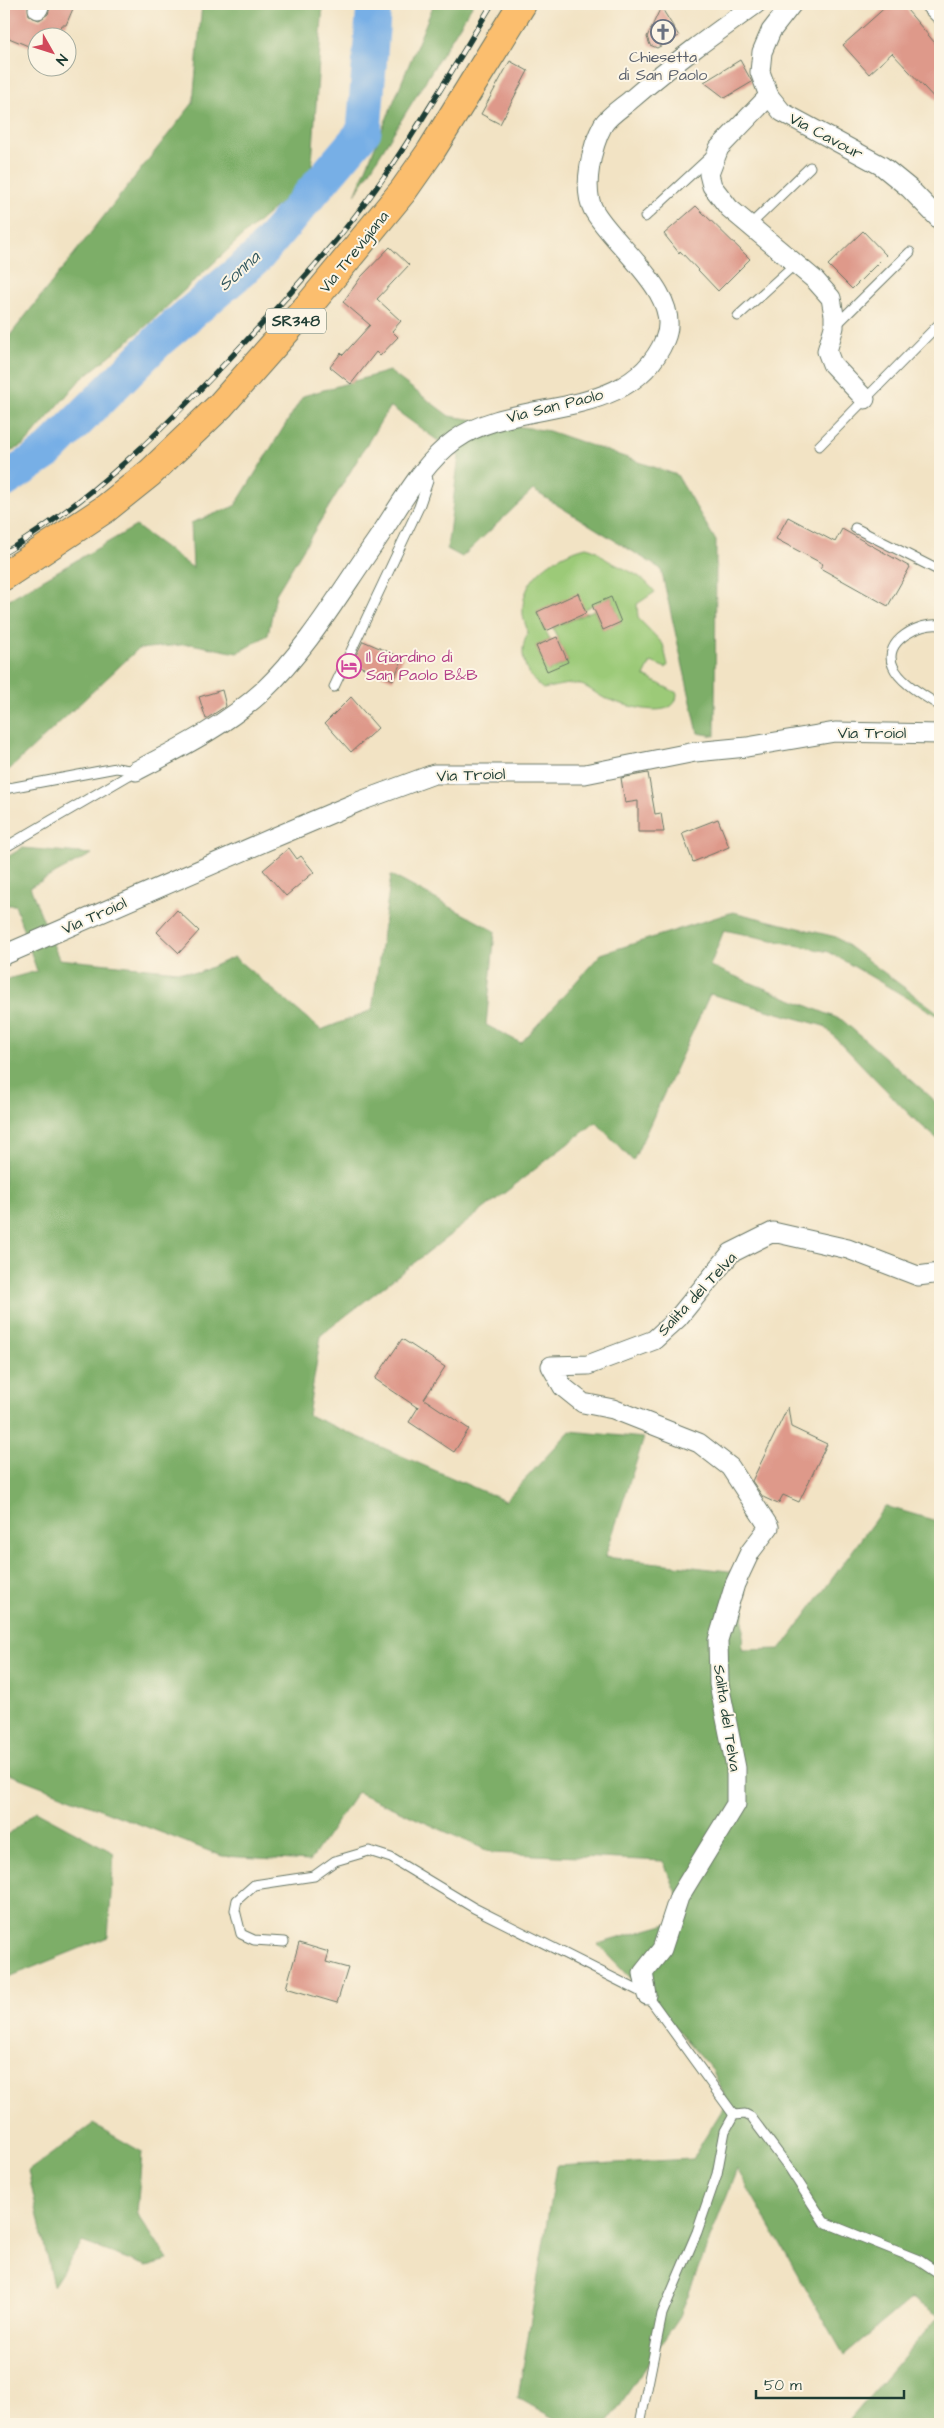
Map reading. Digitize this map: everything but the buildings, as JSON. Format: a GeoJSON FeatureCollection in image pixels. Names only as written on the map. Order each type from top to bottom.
{"type":"FeatureCollection","features":[{"type":"Feature","properties":{"kind":"main road","name":"Via Trevigiana"},"geometry":{"type":"LineString","coordinates":[[4,576],[105,509],[150,473],[220,406],[310,304],[403,191],[431,151],[522,4]]}},
{"type":"Feature","properties":{"kind":"street","name":"Via San Paolo"},"geometry":{"type":"LineString","coordinates":[[136,770],[212,730],[262,692],[301,650],[426,470],[452,442],[472,428],[599,398],[639,376],[656,356],[667,336],[668,316],[661,295],[592,208],[589,185],[591,156],[604,123],[678,60],[756,4]]}},
{"type":"Feature","properties":{"kind":"street","name":"Via Cavour"},"geometry":{"type":"LineString","coordinates":[[792,4],[771,30],[762,52],[760,72],[769,96],[782,112],[882,166],[909,188],[940,220]]}},
{"type":"Feature","properties":{"kind":"street"},"geometry":{"type":"LineString","coordinates":[[930,4],[940,14]]}},
{"type":"Feature","properties":{"kind":"street"},"geometry":{"type":"LineString","coordinates":[[769,96],[719,148],[709,174],[712,186],[729,208],[816,280],[831,298],[834,327],[827,350],[832,364],[865,399]]}},
{"type":"Feature","properties":{"kind":"street","name":"Via Troiol"},"geometry":{"type":"LineString","coordinates":[[4,955],[358,802],[434,774],[585,774],[695,752],[747,747],[836,732],[940,734]]}},
{"type":"Feature","properties":{"kind":"street","name":"Salita del Telva"},"geometry":{"type":"LineString","coordinates":[[647,1995],[643,1973],[662,1949],[679,1897],[736,1804],[737,1786],[734,1760],[719,1684],[718,1640],[735,1584],[750,1552],[769,1526],[730,1467],[699,1443],[613,1409],[583,1403],[564,1386],[551,1366],[588,1365],[654,1340],[678,1318],[731,1253],[773,1232],[848,1249],[918,1276],[940,1273]]}},
{"type":"Feature","properties":{"kind":"lane"},"geometry":{"type":"LineString","coordinates":[[645,218],[719,148]]}},
{"type":"Feature","properties":{"kind":"lane"},"geometry":{"type":"LineString","coordinates":[[750,226],[810,167]]}},
{"type":"Feature","properties":{"kind":"lane"},"geometry":{"type":"LineString","coordinates":[[834,327],[910,252]]}},
{"type":"Feature","properties":{"kind":"lane"},"geometry":{"type":"LineString","coordinates":[[738,316],[795,264]]}},
{"type":"Feature","properties":{"kind":"lane"},"geometry":{"type":"LineString","coordinates":[[819,446],[940,323]]}},
{"type":"Feature","properties":{"kind":"lane"},"geometry":{"type":"LineString","coordinates":[[334,687],[419,507],[428,481],[426,470]]}},
{"type":"Feature","properties":{"kind":"lane"},"geometry":{"type":"LineString","coordinates":[[855,528],[940,572]]}},
{"type":"Feature","properties":{"kind":"lane"},"geometry":{"type":"LineString","coordinates":[[940,625],[928,626],[904,634],[895,646],[890,659],[893,668],[902,678],[940,706]]}},
{"type":"Feature","properties":{"kind":"lane"},"geometry":{"type":"LineString","coordinates":[[4,789],[116,768],[136,770]]}},
{"type":"Feature","properties":{"kind":"lane"},"geometry":{"type":"LineString","coordinates":[[4,848],[136,770]]}},
{"type":"Feature","properties":{"kind":"lane"},"geometry":{"type":"LineString","coordinates":[[284,1942],[254,1940],[241,1934],[235,1910],[237,1900],[254,1885],[314,1876],[335,1861],[369,1850],[391,1858],[474,1908],[647,1995],[734,2115]]}},
{"type":"Feature","properties":{"kind":"lane"},"geometry":{"type":"LineString","coordinates":[[734,2115],[745,2114],[751,2117],[790,2169],[824,2222],[919,2260],[940,2274]]}},
{"type":"Feature","properties":{"kind":"lane"},"geometry":{"type":"LineString","coordinates":[[640,2424],[662,2314],[697,2232],[717,2174],[725,2131],[734,2115]]}},
{"type":"Feature","properties":{"kind":"green space"},"geometry":{"type":"Polygon","coordinates":[[[202,4],[323,4],[311,177],[249,230],[145,327],[79,381],[25,444],[4,455],[4,343],[193,103],[202,4]]]}},
{"type":"Feature","properties":{"kind":"green space"},"geometry":{"type":"Polygon","coordinates":[[[434,4],[473,4],[355,195],[434,4]]]}},
{"type":"Feature","properties":{"kind":"green space"},"geometry":{"type":"Polygon","coordinates":[[[389,371],[449,416],[549,431],[677,475],[716,541],[715,736],[698,733],[661,569],[533,490],[462,557],[447,549],[459,456],[390,406],[276,594],[268,635],[237,653],[191,644],[138,649],[10,769],[4,770],[4,602],[136,526],[193,568],[191,523],[235,506],[303,396],[389,371]]]}},
{"type":"Feature","properties":{"kind":"green space"},"geometry":{"type":"Polygon","coordinates":[[[586,547],[595,550],[609,561],[639,577],[655,592],[637,604],[638,618],[663,644],[668,665],[666,668],[651,662],[644,676],[677,693],[675,702],[668,708],[659,710],[647,709],[622,704],[604,698],[577,684],[543,689],[527,670],[523,648],[528,633],[523,614],[527,589],[542,570],[552,562],[586,547]],[[577,594],[537,612],[550,640],[536,646],[548,671],[568,662],[553,628],[594,610],[603,630],[621,622],[611,597],[584,609],[577,594]]]}},
{"type":"Feature","properties":{"kind":"green space"},"geometry":{"type":"Polygon","coordinates":[[[22,848],[92,854],[30,887],[59,959],[198,973],[234,957],[321,1030],[372,1010],[391,875],[495,931],[486,1025],[521,1043],[601,954],[733,912],[836,937],[940,1014],[940,1017],[829,952],[724,930],[710,966],[842,1020],[932,1098],[940,1109],[940,1141],[915,1120],[824,1026],[710,994],[633,1161],[596,1122],[321,1335],[308,1415],[505,1501],[570,1431],[644,1438],[605,1557],[746,1573],[742,1650],[781,1649],[885,1506],[940,1522],[940,2424],[846,2424],[939,2316],[912,2298],[844,2355],[737,2169],[680,2316],[607,2424],[564,2424],[518,2398],[556,2166],[692,2159],[727,2102],[713,2071],[647,1995],[598,1944],[688,1918],[663,1861],[493,1853],[357,1792],[310,1861],[222,1856],[4,1772],[4,980],[37,971],[15,905],[4,905],[4,859],[22,848]]]}},
{"type":"Feature","properties":{"kind":"green space"},"geometry":{"type":"Polygon","coordinates":[[[36,1811],[114,1853],[108,1937],[4,1979],[4,1838],[36,1811]]]}},
{"type":"Feature","properties":{"kind":"green space"},"geometry":{"type":"Polygon","coordinates":[[[93,2124],[142,2152],[137,2213],[168,2260],[147,2266],[82,2242],[53,2286],[28,2171],[93,2124]]]}},
{"type":"Feature","properties":{"kind":"waterway","name":"Sonna"},"geometry":{"type":"LineString","coordinates":[[4,481],[46,453],[161,338],[257,257],[364,131],[374,4]]}},
{"type":"Feature","properties":{"kind":"railway"},"geometry":{"type":"LineString","coordinates":[[4,553],[71,507],[132,456],[189,401],[300,282],[352,220],[384,177],[426,113],[492,4]]}},
{"type":"Feature","properties":{"kind":"place","name":"Chiesetta di San Paolo"},"geometry":{"type":"Point","coordinates":[663,32]}},
{"type":"Feature","properties":{"kind":"place","name":"Il Giardino di San Paolo B&B"},"geometry":{"type":"Point","coordinates":[349,666]}}]}
